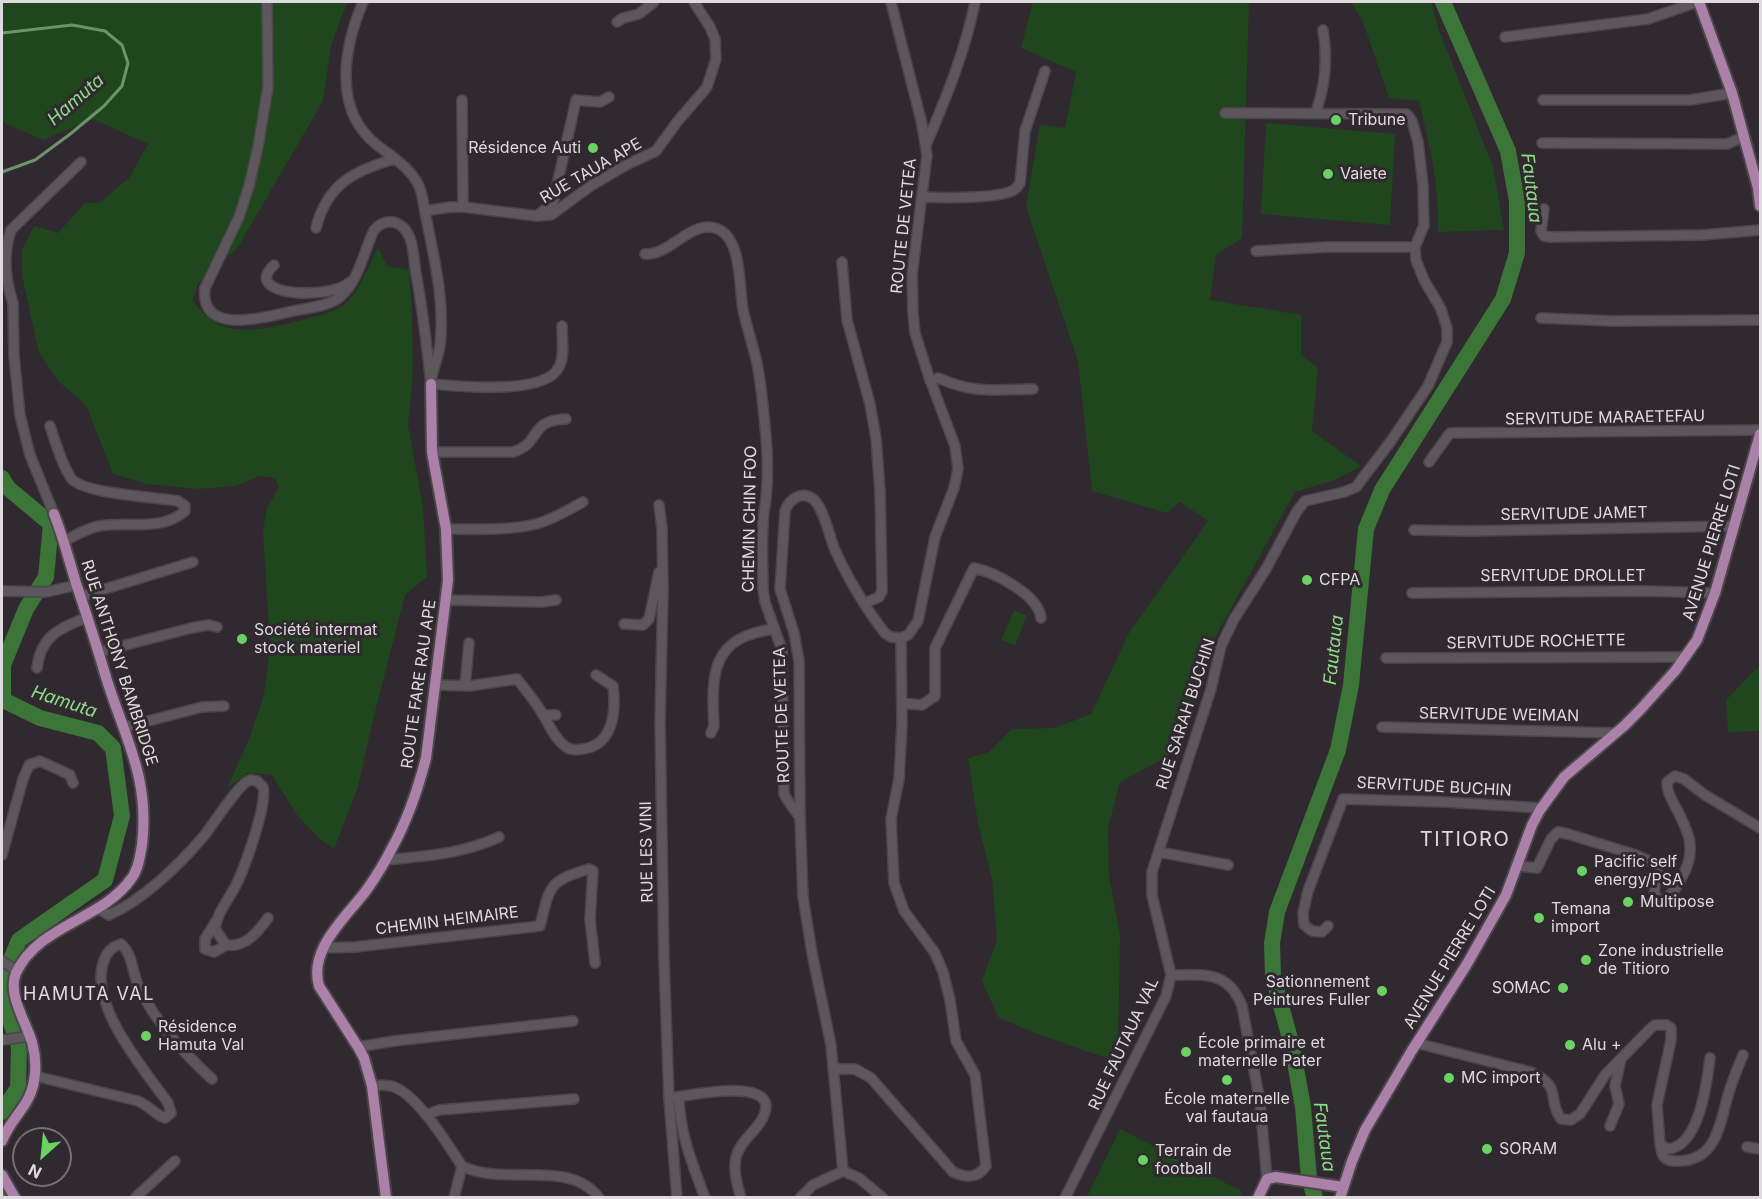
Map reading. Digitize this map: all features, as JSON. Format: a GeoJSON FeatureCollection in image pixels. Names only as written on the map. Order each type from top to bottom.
{"type":"FeatureCollection","features":[{"type":"Feature","properties":{"kind":"main road"},"geometry":{"type":"LineString","coordinates":[[1698,2],[1732,93],[1761,207]]}},
{"type":"Feature","properties":{"kind":"main road","name":"ROUTE FARE RAU APE"},"geometry":{"type":"LineString","coordinates":[[386,1197],[372,1086],[364,1058],[319,986],[317,967],[323,948],[386,860],[421,777],[426,758],[448,580],[446,529],[432,452],[431,384]]}},
{"type":"Feature","properties":{"kind":"main road","name":"AVENUE PIERRE LOTI"},"geometry":{"type":"LineString","coordinates":[[1342,1192],[1365,1130],[1506,895],[1532,825],[1542,807],[1564,777],[1616,734],[1640,710],[1686,657],[1697,640],[1715,593],[1761,432]]}},
{"type":"Feature","properties":{"kind":"main road","name":"RUE ANTHONY BAMBRIDGE"},"geometry":{"type":"LineString","coordinates":[[15,970],[41,943],[58,930],[97,908],[125,887],[133,877],[140,859],[144,807],[134,754],[54,514]]}},
{"type":"Feature","properties":{"kind":"main road"},"geometry":{"type":"LineString","coordinates":[[2,1141],[7,1128],[31,1097],[35,1076],[36,1059],[14,992],[15,970]]}},
{"type":"Feature","properties":{"kind":"main road"},"geometry":{"type":"LineString","coordinates":[[2,1175],[15,1197]]}},
{"type":"Feature","properties":{"kind":"main road"},"geometry":{"type":"LineString","coordinates":[[1258,1197],[1267,1179],[1276,1177],[1328,1185],[1342,1192]]}},
{"type":"Feature","properties":{"kind":"street"},"geometry":{"type":"LineString","coordinates":[[267,2],[268,87],[258,147],[239,216],[205,288],[206,305],[219,316],[233,321],[249,321],[331,302],[344,293],[354,278],[369,242],[381,223],[390,221],[404,228],[410,239],[422,306],[431,384]]}},
{"type":"Feature","properties":{"kind":"street"},"geometry":{"type":"LineString","coordinates":[[363,2],[353,28],[350,44],[346,73],[348,101],[357,121],[370,138],[411,173],[419,185],[440,302],[440,344],[431,384]]}},
{"type":"Feature","properties":{"kind":"street"},"geometry":{"type":"LineString","coordinates":[[617,22],[639,14],[654,2]]}},
{"type":"Feature","properties":{"kind":"street","name":"RUE TAUA APE"},"geometry":{"type":"LineString","coordinates":[[425,211],[463,207],[536,216],[551,215],[592,185],[656,151],[707,87],[716,59],[715,39],[694,2]]}},
{"type":"Feature","properties":{"kind":"street"},"geometry":{"type":"LineString","coordinates":[[891,2],[926,145]]}},
{"type":"Feature","properties":{"kind":"street"},"geometry":{"type":"LineString","coordinates":[[926,145],[946,100],[962,54],[975,2]]}},
{"type":"Feature","properties":{"kind":"street"},"geometry":{"type":"LineString","coordinates":[[1505,37],[1648,19],[1698,2]]}},
{"type":"Feature","properties":{"kind":"street"},"geometry":{"type":"LineString","coordinates":[[1313,112],[1322,96],[1325,73],[1323,30]]}},
{"type":"Feature","properties":{"kind":"street"},"geometry":{"type":"LineString","coordinates":[[922,197],[990,195],[1014,190],[1017,187],[1020,183],[1025,131],[1045,72]]}},
{"type":"Feature","properties":{"kind":"street"},"geometry":{"type":"LineString","coordinates":[[1543,100],[1690,99],[1732,93]]}},
{"type":"Feature","properties":{"kind":"street"},"geometry":{"type":"LineString","coordinates":[[536,216],[546,211],[553,203],[571,132],[576,100],[600,102],[609,97]]}},
{"type":"Feature","properties":{"kind":"street"},"geometry":{"type":"LineString","coordinates":[[462,100],[463,207]]}},
{"type":"Feature","properties":{"kind":"street"},"geometry":{"type":"LineString","coordinates":[[1225,113],[1407,114],[1412,121],[1418,142],[1423,185],[1424,225],[1415,247],[1328,247],[1256,251]]}},
{"type":"Feature","properties":{"kind":"street"},"geometry":{"type":"LineString","coordinates":[[1542,143],[1727,144],[1743,137]]}},
{"type":"Feature","properties":{"kind":"street","name":"ROUTE DE VETEA"},"geometry":{"type":"LineString","coordinates":[[843,1171],[831,1045],[807,923],[801,868],[799,661],[794,633],[780,589],[785,512],[788,503],[795,497],[806,496],[816,502],[834,549],[848,577],[885,633],[891,637],[901,638],[908,635],[918,621],[935,537],[957,477],[958,457],[915,333],[911,291],[927,155],[926,145]]}},
{"type":"Feature","properties":{"kind":"street"},"geometry":{"type":"LineString","coordinates":[[316,228],[324,207],[345,179],[377,164],[395,159]]}},
{"type":"Feature","properties":{"kind":"street","name":"RUE ANTHONY BAMBRIDGE"},"geometry":{"type":"LineString","coordinates":[[54,514],[30,455],[19,406],[14,357],[13,303],[8,289],[5,260],[6,244],[11,230],[81,162]]}},
{"type":"Feature","properties":{"kind":"street"},"geometry":{"type":"LineString","coordinates":[[1544,209],[1542,231],[1544,236],[1702,235],[1761,230]]}},
{"type":"Feature","properties":{"kind":"street","name":"CHEMIN CHIN FOO"},"geometry":{"type":"LineString","coordinates":[[645,254],[665,249],[700,229],[718,229],[726,234],[733,243],[737,257],[743,308],[757,363],[764,414],[768,492],[764,511],[763,589],[765,602],[782,650],[784,793],[785,799],[800,818]]}},
{"type":"Feature","properties":{"kind":"street","name":"RUE SARAH BUCHIN"},"geometry":{"type":"LineString","coordinates":[[1171,975],[1152,895],[1152,872],[1210,689],[1221,646],[1234,619],[1266,569],[1297,511],[1305,501],[1356,487],[1417,403],[1447,342],[1447,328],[1441,309],[1420,271],[1415,247]]}},
{"type":"Feature","properties":{"kind":"street"},"geometry":{"type":"LineString","coordinates":[[842,262],[847,320],[870,404],[876,438],[880,491],[882,591],[879,597],[865,603]]}},
{"type":"Feature","properties":{"kind":"street"},"geometry":{"type":"LineString","coordinates":[[274,265],[268,273],[270,285],[288,293],[337,290],[346,286],[354,278]]}},
{"type":"Feature","properties":{"kind":"street"},"geometry":{"type":"LineString","coordinates":[[1541,318],[1612,321],[1761,320]]}},
{"type":"Feature","properties":{"kind":"street"},"geometry":{"type":"LineString","coordinates":[[431,384],[511,388],[550,376],[556,372],[562,360],[562,326]]}},
{"type":"Feature","properties":{"kind":"street"},"geometry":{"type":"LineString","coordinates":[[930,381],[938,378],[964,388],[980,391],[1033,389]]}},
{"type":"Feature","properties":{"kind":"street"},"geometry":{"type":"LineString","coordinates":[[432,452],[513,452],[528,443],[544,422],[566,418]]}},
{"type":"Feature","properties":{"kind":"street"},"geometry":{"type":"LineString","coordinates":[[50,426],[71,479],[79,486],[98,491],[178,501],[185,506],[185,511],[177,519],[160,524],[97,526],[64,541]]}},
{"type":"Feature","properties":{"kind":"street","name":"SERVITUDE MARAETEFAU"},"geometry":{"type":"LineString","coordinates":[[1429,462],[1450,434],[1761,432]]}},
{"type":"Feature","properties":{"kind":"street"},"geometry":{"type":"LineString","coordinates":[[446,529],[499,528],[536,524],[583,502]]}},
{"type":"Feature","properties":{"kind":"street","name":"RUE LES VINI"},"geometry":{"type":"LineString","coordinates":[[659,505],[662,528],[663,616],[660,721],[677,1197]]}},
{"type":"Feature","properties":{"kind":"street","name":"SERVITUDE JAMET"},"geometry":{"type":"LineString","coordinates":[[1414,530],[1735,526]]}},
{"type":"Feature","properties":{"kind":"street"},"geometry":{"type":"LineString","coordinates":[[82,596],[193,562]]}},
{"type":"Feature","properties":{"kind":"street"},"geometry":{"type":"LineString","coordinates":[[624,624],[643,625],[649,619],[662,562]]}},
{"type":"Feature","properties":{"kind":"street"},"geometry":{"type":"LineString","coordinates":[[902,703],[922,705],[936,696],[935,648],[974,568],[987,571],[1030,598],[1040,611],[1041,618]]}},
{"type":"Feature","properties":{"kind":"street"},"geometry":{"type":"LineString","coordinates":[[2,591],[46,592],[77,585]]}},
{"type":"Feature","properties":{"kind":"street","name":"SERVITUDE DROLLET"},"geometry":{"type":"LineString","coordinates":[[1412,593],[1665,591],[1715,593]]}},
{"type":"Feature","properties":{"kind":"street"},"geometry":{"type":"LineString","coordinates":[[446,600],[541,602],[556,600]]}},
{"type":"Feature","properties":{"kind":"street"},"geometry":{"type":"LineString","coordinates":[[37,668],[43,644],[54,633],[88,617]]}},
{"type":"Feature","properties":{"kind":"street"},"geometry":{"type":"LineString","coordinates":[[99,652],[191,628],[209,625],[217,627]]}},
{"type":"Feature","properties":{"kind":"street"},"geometry":{"type":"LineString","coordinates":[[711,733],[714,726],[714,678],[725,650],[732,642],[774,629]]}},
{"type":"Feature","properties":{"kind":"street"},"geometry":{"type":"LineString","coordinates":[[834,1069],[855,1069],[871,1078],[953,1172],[969,1177],[976,1176],[986,1166],[975,1075],[955,1036],[943,972],[935,953],[904,911],[894,883],[891,819],[899,779],[902,703],[901,638]]}},
{"type":"Feature","properties":{"kind":"street"},"geometry":{"type":"LineString","coordinates":[[465,686],[469,643]]}},
{"type":"Feature","properties":{"kind":"street","name":"SERVITUDE ROCHETTE"},"geometry":{"type":"LineString","coordinates":[[1386,658],[1686,657]]}},
{"type":"Feature","properties":{"kind":"street"},"geometry":{"type":"LineString","coordinates":[[436,685],[465,686],[517,679],[544,715],[552,733],[568,749],[588,749],[609,732],[614,718],[613,686],[596,675]]}},
{"type":"Feature","properties":{"kind":"street"},"geometry":{"type":"LineString","coordinates":[[125,727],[202,707],[224,706]]}},
{"type":"Feature","properties":{"kind":"street"},"geometry":{"type":"LineString","coordinates":[[544,715],[556,715]]}},
{"type":"Feature","properties":{"kind":"street","name":"SERVITUDE WEIMAN"},"geometry":{"type":"LineString","coordinates":[[1382,728],[1616,734]]}},
{"type":"Feature","properties":{"kind":"street"},"geometry":{"type":"LineString","coordinates":[[2,855],[29,765],[40,761],[70,775],[73,783]]}},
{"type":"Feature","properties":{"kind":"street"},"geometry":{"type":"LineString","coordinates":[[1518,866],[1537,868],[1551,839],[1558,832],[1568,834],[1636,855],[1658,865],[1654,894],[1661,901],[1670,897],[1688,867],[1691,843],[1686,825],[1667,789],[1667,782],[1675,776],[1684,779],[1705,795],[1761,828]]}},
{"type":"Feature","properties":{"kind":"street"},"geometry":{"type":"LineString","coordinates":[[97,908],[109,915],[140,895],[185,857],[220,815],[240,785],[250,780],[257,781],[263,788],[265,796],[252,844],[236,885],[205,939],[205,949],[214,952],[226,945],[240,945],[260,930],[268,918]]}},
{"type":"Feature","properties":{"kind":"street","name":"SERVITUDE BUCHIN"},"geometry":{"type":"LineString","coordinates":[[1329,926],[1322,932],[1312,931],[1304,925],[1303,913],[1308,891],[1343,799],[1542,807]]}},
{"type":"Feature","properties":{"kind":"street"},"geometry":{"type":"LineString","coordinates":[[386,860],[452,853],[470,849],[499,837]]}},
{"type":"Feature","properties":{"kind":"street"},"geometry":{"type":"LineString","coordinates":[[1159,852],[1228,865]]}},
{"type":"Feature","properties":{"kind":"street","name":"CHEMIN HEIMAIRE"},"geometry":{"type":"LineString","coordinates":[[323,948],[333,950],[540,926],[553,885],[563,877],[589,869],[593,871],[590,919],[595,963]]}},
{"type":"Feature","properties":{"kind":"street"},"geometry":{"type":"LineString","coordinates":[[216,921],[217,934],[226,945]]}},
{"type":"Feature","properties":{"kind":"street"},"geometry":{"type":"LineString","coordinates":[[35,1076],[138,1101],[150,1106],[161,1117],[165,1118],[171,1113],[168,1103],[117,1028],[102,991],[101,969],[104,960],[113,946],[121,944],[127,948],[137,985],[158,1020],[172,1039],[212,1079]]}},
{"type":"Feature","properties":{"kind":"street"},"geometry":{"type":"LineString","coordinates":[[2,961],[15,970]]}},
{"type":"Feature","properties":{"kind":"street","name":"RUE FAUTAUA VAL"},"geometry":{"type":"LineString","coordinates":[[1065,1197],[1162,1003],[1171,975],[1200,975],[1222,980],[1234,988],[1238,995],[1258,1091],[1267,1179]]}},
{"type":"Feature","properties":{"kind":"street"},"geometry":{"type":"LineString","coordinates":[[358,1047],[573,1021]]}},
{"type":"Feature","properties":{"kind":"street"},"geometry":{"type":"LineString","coordinates":[[1416,1043],[1541,1077],[1552,1090],[1558,1115],[1566,1120],[1580,1114],[1596,1085],[1655,1025],[1667,1025],[1671,1029],[1671,1040],[1657,1105],[1662,1156],[1666,1160],[1673,1161],[1696,1158],[1708,1149],[1716,1138],[1743,1055]]}},
{"type":"Feature","properties":{"kind":"street"},"geometry":{"type":"LineString","coordinates":[[6,1039],[27,1037]]}},
{"type":"Feature","properties":{"kind":"street"},"geometry":{"type":"LineString","coordinates":[[1660,1144],[1667,1149],[1678,1148],[1689,1136],[1703,1100],[1710,1058]]}},
{"type":"Feature","properties":{"kind":"street"},"geometry":{"type":"LineString","coordinates":[[1610,1126],[1619,1104],[1615,1086],[1620,1059]]}},
{"type":"Feature","properties":{"kind":"street"},"geometry":{"type":"LineString","coordinates":[[372,1086],[392,1086],[400,1090],[426,1115],[462,1166],[483,1174],[571,1179],[584,1183],[599,1197]]}},
{"type":"Feature","properties":{"kind":"street"},"geometry":{"type":"LineString","coordinates":[[705,1197],[674,1098],[737,1091],[759,1093],[766,1105],[763,1118],[739,1148],[736,1158],[736,1182],[741,1197]]}},
{"type":"Feature","properties":{"kind":"street"},"geometry":{"type":"LineString","coordinates":[[426,1115],[439,1110],[574,1099]]}},
{"type":"Feature","properties":{"kind":"street"},"geometry":{"type":"LineString","coordinates":[[1747,1147],[1761,1149]]}},
{"type":"Feature","properties":{"kind":"street"},"geometry":{"type":"LineString","coordinates":[[135,1197],[175,1161]]}},
{"type":"Feature","properties":{"kind":"street"},"geometry":{"type":"LineString","coordinates":[[454,1197],[462,1166]]}},
{"type":"Feature","properties":{"kind":"street"},"geometry":{"type":"LineString","coordinates":[[800,1197],[813,1185],[843,1171],[859,1178],[883,1197]]}},
{"type":"Feature","properties":{"kind":"green space"},"geometry":{"type":"Polygon","coordinates":[[[2,2],[347,2],[331,46],[323,101],[238,247],[198,284],[193,300],[203,313],[215,322],[228,327],[242,330],[271,327],[319,316],[345,304],[359,285],[378,247],[387,266],[409,270],[413,372],[408,425],[423,507],[427,577],[405,595],[358,787],[334,849],[319,838],[297,815],[272,775],[248,773],[227,788],[249,739],[264,695],[270,647],[263,531],[267,507],[279,488],[275,478],[260,476],[236,486],[198,489],[147,484],[113,474],[86,405],[59,382],[39,353],[22,276],[22,250],[34,226],[58,233],[85,203],[99,203],[129,178],[148,144],[93,119],[43,140],[2,122],[2,2]]]}},
{"type":"Feature","properties":{"kind":"green space"},"geometry":{"type":"Polygon","coordinates":[[[1033,2],[1249,2],[1242,238],[1216,255],[1210,300],[1301,315],[1301,355],[1318,368],[1312,431],[1361,466],[1335,480],[1295,492],[1212,643],[1191,713],[1176,752],[1120,782],[1108,828],[1109,876],[1120,935],[1118,1056],[1103,1057],[1032,1032],[998,1017],[982,981],[997,940],[992,879],[978,824],[968,758],[989,752],[1012,729],[1055,728],[1091,714],[1129,633],[1208,521],[1180,502],[1167,513],[1092,491],[1078,361],[1026,207],[1040,125],[1065,128],[1076,72],[1021,48],[1033,2]]]}},
{"type":"Feature","properties":{"kind":"green space"},"geometry":{"type":"Polygon","coordinates":[[[1351,2],[1431,2],[1439,30],[1493,167],[1504,230],[1438,232],[1436,182],[1419,101],[1389,98],[1363,22],[1351,2]]]}},
{"type":"Feature","properties":{"kind":"green space","name":"Vaiete"},"geometry":{"type":"Polygon","coordinates":[[[1266,123],[1395,134],[1390,225],[1261,214],[1266,123]]]}},
{"type":"Feature","properties":{"kind":"green space"},"geometry":{"type":"Polygon","coordinates":[[[1014,610],[1027,616],[1015,645],[1001,640],[1014,610]]]}},
{"type":"Feature","properties":{"kind":"green space"},"geometry":{"type":"Polygon","coordinates":[[[1760,665],[1760,731],[1728,732],[1726,700],[1760,665]]]}},
{"type":"Feature","properties":{"kind":"green space","name":"Terrain de football"},"geometry":{"type":"Polygon","coordinates":[[[1120,1129],[1243,1192],[1240,1197],[1087,1197],[1120,1129]]]}},
{"type":"Feature","properties":{"kind":"waterway","name":"Fautaua"},"geometry":{"type":"LineString","coordinates":[[1315,1198],[1309,1178],[1303,1107],[1292,1046],[1273,976],[1272,943],[1277,912],[1338,750],[1351,685],[1366,529],[1382,490],[1503,299],[1517,253],[1517,201],[1508,151],[1443,2]]}},
{"type":"Feature","properties":{"kind":"waterway","name":"Hamuta"},"geometry":{"type":"LineString","coordinates":[[2,33],[72,25],[105,31],[122,45],[128,63],[122,86],[104,106],[35,160],[2,172]]}},
{"type":"Feature","properties":{"kind":"waterway","name":"Hamuta"},"geometry":{"type":"LineString","coordinates":[[2,478],[8,488],[51,524],[46,577],[26,609],[3,665],[3,700],[40,718],[98,733],[113,748],[122,816],[105,880],[19,940],[2,982]]}},
{"type":"Feature","properties":{"kind":"waterway","name":"Hamuta"},"geometry":{"type":"LineString","coordinates":[[2,995],[19,1047],[18,1088],[2,1112]]}},
{"type":"Feature","properties":{"kind":"waterway","name":"Hamuta"},"geometry":{"type":"LineString","coordinates":[[2,1191],[6,1198]]}},
{"type":"Feature","properties":{"kind":"place","name":"Tribune"},"geometry":{"type":"Point","coordinates":[1336,120]}},
{"type":"Feature","properties":{"kind":"place","name":"Résidence Auti"},"geometry":{"type":"Point","coordinates":[593,148]}},
{"type":"Feature","properties":{"kind":"place","name":"Vaiete"},"geometry":{"type":"Point","coordinates":[1328,174]}},
{"type":"Feature","properties":{"kind":"place","name":"CFPA"},"geometry":{"type":"Point","coordinates":[1307,580]}},
{"type":"Feature","properties":{"kind":"place","name":"Société intermat stock materiel"},"geometry":{"type":"Point","coordinates":[242,639]}},
{"type":"Feature","properties":{"kind":"place","name":"Pacific self energy/PSA"},"geometry":{"type":"Point","coordinates":[1582,871]}},
{"type":"Feature","properties":{"kind":"place","name":"Multipose"},"geometry":{"type":"Point","coordinates":[1628,902]}},
{"type":"Feature","properties":{"kind":"place","name":"Temana import"},"geometry":{"type":"Point","coordinates":[1539,918]}},
{"type":"Feature","properties":{"kind":"place","name":"Zone industrielle de Titioro"},"geometry":{"type":"Point","coordinates":[1586,960]}},
{"type":"Feature","properties":{"kind":"place","name":"SOMAC"},"geometry":{"type":"Point","coordinates":[1563,988]}},
{"type":"Feature","properties":{"kind":"place","name":"Sationnement Peintures Fuller"},"geometry":{"type":"Point","coordinates":[1382,991]}},
{"type":"Feature","properties":{"kind":"place","name":"Résidence Hamuta Val"},"geometry":{"type":"Point","coordinates":[146,1036]}},
{"type":"Feature","properties":{"kind":"place","name":"Alu +"},"geometry":{"type":"Point","coordinates":[1570,1045]}},
{"type":"Feature","properties":{"kind":"place","name":"École primaire et maternelle Pater"},"geometry":{"type":"Point","coordinates":[1186,1052]}},
{"type":"Feature","properties":{"kind":"place","name":"MC import"},"geometry":{"type":"Point","coordinates":[1449,1078]}},
{"type":"Feature","properties":{"kind":"place","name":"École maternelle val fautaua"},"geometry":{"type":"Point","coordinates":[1227,1080]}},
{"type":"Feature","properties":{"kind":"place","name":"SORAM"},"geometry":{"type":"Point","coordinates":[1487,1149]}},
{"type":"Feature","properties":{"kind":"place","name":"Terrain de football"},"geometry":{"type":"Point","coordinates":[1143,1160]}},
{"type":"Feature","properties":{"kind":"district","name":"TITIORO"},"geometry":{"type":"Point","coordinates":[1465,840]}},
{"type":"Feature","properties":{"kind":"district","name":"HAMUTA VAL"},"geometry":{"type":"Point","coordinates":[89,995]}}]}
